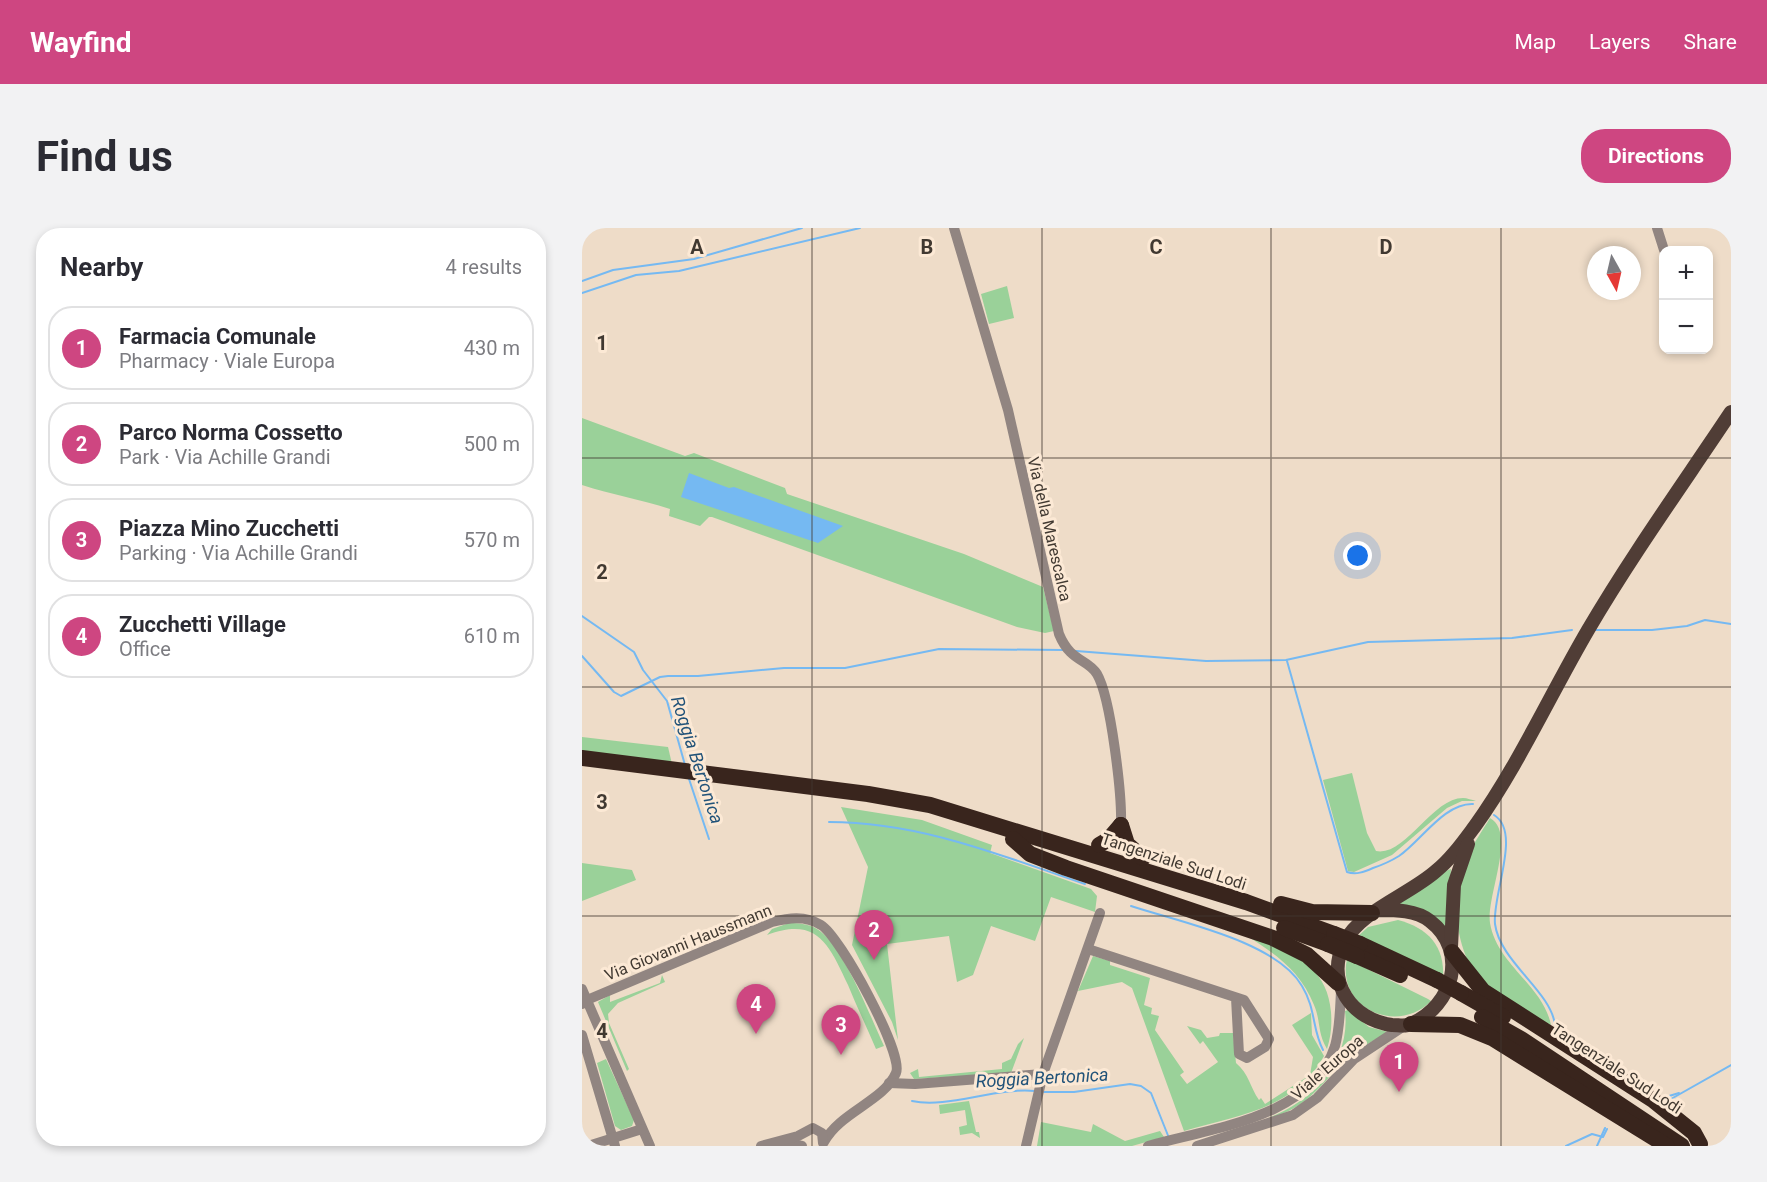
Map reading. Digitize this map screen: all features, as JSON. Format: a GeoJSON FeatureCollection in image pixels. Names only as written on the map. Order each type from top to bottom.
{"type":"FeatureCollection","features":[{"type":"Feature","properties":{"kind":"highway","name":"Tangenziale Sud Lodi"},"geometry":{"type":"LineString","coordinates":[[582,758],[677,775],[914,810],[1331,939]]}},
{"type":"Feature","properties":{"kind":"highway","name":"Tangenziale Sud Lodi"},"geometry":{"type":"LineString","coordinates":[[582,768],[677,775]]}},
{"type":"Feature","properties":{"kind":"highway","name":"Tangenziale Sud Lodi"},"geometry":{"type":"LineString","coordinates":[[700,778],[899,798],[1003,826],[1246,902],[1359,950],[1534,1034],[1701,1145]]}},
{"type":"Feature","properties":{"kind":"highway"},"geometry":{"type":"LineString","coordinates":[[1099,845],[1109,839],[1121,825]]}},
{"type":"Feature","properties":{"kind":"highway"},"geometry":{"type":"LineString","coordinates":[[1121,825],[1127,844],[1143,858]]}},
{"type":"Feature","properties":{"kind":"highway"},"geometry":{"type":"LineString","coordinates":[[1003,826],[1099,845],[1288,907],[1345,915],[1375,912]]}},
{"type":"Feature","properties":{"kind":"highway"},"geometry":{"type":"LineString","coordinates":[[1013,840],[1030,854],[1066,868],[1273,938],[1307,955],[1339,987]]}},
{"type":"Feature","properties":{"kind":"highway"},"geometry":{"type":"LineString","coordinates":[[1452,950],[1483,991],[1653,1100],[1694,1133],[1701,1145]]}},
{"type":"Feature","properties":{"kind":"highway"},"geometry":{"type":"LineString","coordinates":[[1458,998],[1682,1146]]}},
{"type":"Feature","properties":{"kind":"highway"},"geometry":{"type":"LineString","coordinates":[[1408,1025],[1460,1025],[1492,1038],[1667,1146]]}},
{"type":"Feature","properties":{"kind":"main road"},"geometry":{"type":"LineString","coordinates":[[1476,825],[1437,871],[1352,929],[1344,943],[1338,965],[1339,987],[1350,1004],[1365,1016],[1383,1023],[1408,1025],[1431,1012],[1443,999],[1451,982],[1454,885],[1460,862],[1476,825],[1594,620],[1731,412]]}},
{"type":"Feature","properties":{"kind":"main road"},"geometry":{"type":"LineString","coordinates":[[1375,912],[1399,910],[1429,920],[1452,950]]}},
{"type":"Feature","properties":{"kind":"street","name":"Via della Marescalca"},"geometry":{"type":"LineString","coordinates":[[954,228],[1008,411],[1059,634],[1067,651],[1095,671],[1104,689],[1116,766],[1121,825]]}},
{"type":"Feature","properties":{"kind":"street"},"geometry":{"type":"LineString","coordinates":[[1657,228],[1663,246]]}},
{"type":"Feature","properties":{"kind":"street"},"geometry":{"type":"LineString","coordinates":[[1026,1146],[1043,1074],[1100,912]]}},
{"type":"Feature","properties":{"kind":"street","name":"Via Giovanni Haussmann"},"geometry":{"type":"LineString","coordinates":[[584,998],[789,918],[809,920],[821,925],[836,939],[868,994],[897,1062],[896,1073],[889,1083]]}},
{"type":"Feature","properties":{"kind":"street"},"geometry":{"type":"LineString","coordinates":[[1088,948],[1236,998],[1247,1002],[1269,1039],[1265,1047],[1246,1058],[1239,1054],[1236,998]]}},
{"type":"Feature","properties":{"kind":"street","name":"Viale Europa"},"geometry":{"type":"LineString","coordinates":[[1190,1146],[1193,1140],[1283,1107],[1320,1076],[1335,1045],[1339,987]]}},
{"type":"Feature","properties":{"kind":"street"},"geometry":{"type":"LineString","coordinates":[[584,998],[650,1146]]}},
{"type":"Feature","properties":{"kind":"street","name":"Viale Europa"},"geometry":{"type":"LineString","coordinates":[[1197,1146],[1212,1144],[1274,1123],[1302,1110],[1354,1059],[1408,1025]]}},
{"type":"Feature","properties":{"kind":"street"},"geometry":{"type":"LineString","coordinates":[[582,1035],[585,1059],[614,1142]]}},
{"type":"Feature","properties":{"kind":"street"},"geometry":{"type":"LineString","coordinates":[[585,1059],[609,1052]]}},
{"type":"Feature","properties":{"kind":"street"},"geometry":{"type":"LineString","coordinates":[[823,1145],[834,1126],[889,1083],[915,1084],[1043,1074]]}},
{"type":"Feature","properties":{"kind":"street"},"geometry":{"type":"LineString","coordinates":[[761,1146],[774,1142],[802,1142],[806,1129],[815,1128],[852,1112]]}},
{"type":"Feature","properties":{"kind":"street","name":"Viale Europa"},"geometry":{"type":"LineString","coordinates":[[1148,1146],[1266,1113]]}},
{"type":"Feature","properties":{"kind":"street"},"geometry":{"type":"LineString","coordinates":[[815,1128],[822,1133],[823,1145]]}},
{"type":"Feature","properties":{"kind":"street"},"geometry":{"type":"LineString","coordinates":[[588,1146],[614,1142],[642,1129]]}},
{"type":"Feature","properties":{"kind":"green space"},"geometry":{"type":"Polygon","coordinates":[[[1007,286],[1014,318],[989,324],[981,294],[1007,286]]]}},
{"type":"Feature","properties":{"kind":"green space"},"geometry":{"type":"Polygon","coordinates":[[[582,418],[685,456],[694,453],[785,488],[787,494],[964,554],[1043,587],[1054,631],[1045,633],[1017,627],[712,517],[700,526],[669,516],[670,509],[582,485],[582,418]]]}},
{"type":"Feature","properties":{"kind":"green space"},"geometry":{"type":"Polygon","coordinates":[[[582,737],[668,747],[672,764],[582,753],[582,737]]]}},
{"type":"Feature","properties":{"kind":"green space"},"geometry":{"type":"Polygon","coordinates":[[[1352,773],[1367,833],[1376,851],[1387,850],[1397,845],[1440,807],[1452,801],[1463,798],[1476,801],[1462,801],[1447,808],[1392,855],[1354,872],[1348,871],[1323,780],[1352,773]]]}},
{"type":"Feature","properties":{"kind":"green space"},"geometry":{"type":"Polygon","coordinates":[[[841,807],[922,820],[992,845],[990,853],[1091,889],[1097,896],[1095,912],[1051,897],[1035,941],[991,926],[973,975],[957,982],[949,936],[887,944],[898,1040],[892,1022],[852,945],[868,867],[841,807]]]}},
{"type":"Feature","properties":{"kind":"green space"},"geometry":{"type":"Polygon","coordinates":[[[1490,818],[1498,826],[1501,837],[1499,866],[1490,911],[1494,938],[1510,963],[1539,998],[1551,1025],[1514,1007],[1494,994],[1481,981],[1463,949],[1457,913],[1461,875],[1469,853],[1490,818]]]}},
{"type":"Feature","properties":{"kind":"green space"},"geometry":{"type":"Polygon","coordinates":[[[582,863],[632,870],[636,880],[582,901],[582,863]]]}},
{"type":"Feature","properties":{"kind":"green space"},"geometry":{"type":"Polygon","coordinates":[[[1451,869],[1447,929],[1398,904],[1448,870],[1451,869]]]}},
{"type":"Feature","properties":{"kind":"green space"},"geometry":{"type":"Polygon","coordinates":[[[1398,920],[1418,928],[1432,940],[1441,957],[1443,978],[1356,938],[1368,927],[1398,920]]]}},
{"type":"Feature","properties":{"kind":"green space"},"geometry":{"type":"Polygon","coordinates":[[[789,923],[813,927],[829,940],[848,968],[884,1046],[876,1049],[841,971],[820,938],[798,929],[767,935],[772,929],[789,923]]]}},
{"type":"Feature","properties":{"kind":"green space"},"geometry":{"type":"Polygon","coordinates":[[[1247,936],[1277,947],[1303,961],[1322,982],[1328,995],[1331,1012],[1331,1031],[1327,1049],[1309,993],[1295,973],[1278,957],[1247,936]]]}},
{"type":"Feature","properties":{"kind":"green space"},"geometry":{"type":"Polygon","coordinates":[[[1093,956],[1110,961],[1110,965],[1150,978],[1144,1005],[1152,1008],[1151,1014],[1159,1016],[1155,1030],[1184,1072],[1180,1075],[1187,1084],[1218,1062],[1203,1041],[1200,1044],[1187,1026],[1201,1030],[1207,1038],[1219,1036],[1220,1033],[1233,1033],[1236,1063],[1244,1072],[1259,1100],[1261,1098],[1265,1104],[1310,1075],[1313,1057],[1292,1025],[1311,1013],[1312,1035],[1324,1056],[1312,1074],[1281,1099],[1263,1108],[1184,1131],[1132,988],[1122,982],[1078,991],[1093,956]]]}},
{"type":"Feature","properties":{"kind":"green space"},"geometry":{"type":"Polygon","coordinates":[[[1347,959],[1431,1001],[1417,1011],[1402,1016],[1387,1016],[1372,1012],[1360,1003],[1351,991],[1346,977],[1347,959]]]}},
{"type":"Feature","properties":{"kind":"green space"},"geometry":{"type":"Polygon","coordinates":[[[662,975],[665,982],[618,1003],[608,1014],[609,1023],[629,1069],[627,1071],[598,1002],[610,995],[610,1002],[660,983],[662,975]]]}},
{"type":"Feature","properties":{"kind":"green space"},"geometry":{"type":"Polygon","coordinates":[[[1348,1010],[1369,1027],[1388,1032],[1350,1057],[1302,1103],[1293,1109],[1268,1118],[1299,1102],[1325,1078],[1342,1047],[1345,1011],[1348,1010]]]}},
{"type":"Feature","properties":{"kind":"green space"},"geometry":{"type":"Polygon","coordinates":[[[1024,1038],[1011,1073],[914,1079],[910,1073],[918,1069],[919,1077],[1002,1069],[1002,1063],[1011,1059],[1018,1044],[1024,1038]]]}},
{"type":"Feature","properties":{"kind":"green space"},"geometry":{"type":"Polygon","coordinates":[[[606,1059],[634,1120],[632,1126],[621,1130],[615,1126],[597,1063],[606,1059]]]}},
{"type":"Feature","properties":{"kind":"green space"},"geometry":{"type":"Polygon","coordinates":[[[969,1101],[976,1132],[979,1132],[980,1138],[972,1133],[960,1135],[959,1127],[967,1125],[965,1110],[940,1114],[939,1105],[969,1101]]]}},
{"type":"Feature","properties":{"kind":"green space"},"geometry":{"type":"Polygon","coordinates":[[[1041,1122],[1091,1132],[1093,1124],[1125,1141],[1160,1131],[1164,1137],[1132,1146],[1037,1146],[1041,1122]]]}},
{"type":"Feature","properties":{"kind":"water"},"geometry":{"type":"Polygon","coordinates":[[[689,473],[843,526],[818,543],[681,497],[689,473]]]}},
{"type":"Feature","properties":{"kind":"waterway"},"geometry":{"type":"LineString","coordinates":[[582,281],[613,270],[694,259],[802,228]]}},
{"type":"Feature","properties":{"kind":"waterway"},"geometry":{"type":"LineString","coordinates":[[582,293],[636,275],[679,271],[860,228]]}},
{"type":"Feature","properties":{"kind":"waterway","name":"Roggia Bertonica"},"geometry":{"type":"LineString","coordinates":[[582,616],[634,652],[643,670],[667,701],[685,765]]}},
{"type":"Feature","properties":{"kind":"waterway"},"geometry":{"type":"LineString","coordinates":[[1596,630],[1652,630],[1687,626],[1705,620],[1731,624]]}},
{"type":"Feature","properties":{"kind":"waterway"},"geometry":{"type":"LineString","coordinates":[[1076,651],[1206,661],[1286,660],[1368,642],[1512,638],[1572,630]]}},
{"type":"Feature","properties":{"kind":"waterway"},"geometry":{"type":"LineString","coordinates":[[582,656],[614,692],[621,696],[660,677],[668,676],[698,676],[784,668],[845,668],[939,649],[1064,650]]}},
{"type":"Feature","properties":{"kind":"waterway"},"geometry":{"type":"LineString","coordinates":[[1287,661],[1347,872],[1363,872],[1393,860],[1443,816],[1462,805],[1473,804]]}},
{"type":"Feature","properties":{"kind":"waterway","name":"Roggia Bertonica"},"geometry":{"type":"LineString","coordinates":[[689,779],[709,839]]}},
{"type":"Feature","properties":{"kind":"waterway"},"geometry":{"type":"LineString","coordinates":[[1494,815],[1502,823],[1506,835],[1504,865],[1495,911],[1495,924],[1499,938],[1515,964],[1545,1000],[1555,1025]]}},
{"type":"Feature","properties":{"kind":"waterway"},"geometry":{"type":"LineString","coordinates":[[829,822],[862,823],[927,834],[959,842],[1085,884]]}},
{"type":"Feature","properties":{"kind":"waterway"},"geometry":{"type":"LineString","coordinates":[[1131,906],[1225,935],[1271,957],[1289,970],[1306,994],[1323,1050]]}},
{"type":"Feature","properties":{"kind":"waterway"},"geometry":{"type":"LineString","coordinates":[[1671,1099],[1731,1065]]}},
{"type":"Feature","properties":{"kind":"waterway","name":"Roggia Bertonica"},"geometry":{"type":"LineString","coordinates":[[1043,1092],[1074,1092],[1130,1084],[1141,1086],[1151,1093],[1169,1138]]}},
{"type":"Feature","properties":{"kind":"waterway","name":"Roggia Bertonica"},"geometry":{"type":"LineString","coordinates":[[912,1101],[940,1102],[1004,1092],[1035,1091]]}},
{"type":"Feature","properties":{"kind":"waterway"},"geometry":{"type":"LineString","coordinates":[[1669,1096],[1679,1093]]}},
{"type":"Feature","properties":{"kind":"waterway"},"geometry":{"type":"LineString","coordinates":[[1597,1146],[1605,1128]]}},
{"type":"Feature","properties":{"kind":"waterway"},"geometry":{"type":"LineString","coordinates":[[1566,1146],[1592,1134],[1603,1137],[1607,1129]]}},
{"type":"Feature","properties":{"kind":"place","name":"Parco Norma Cossetto"},"geometry":{"type":"Point","coordinates":[874,960]}},
{"type":"Feature","properties":{"kind":"place","name":"Zucchetti Village"},"geometry":{"type":"Point","coordinates":[756,1034]}},
{"type":"Feature","properties":{"kind":"place","name":"Piazza Mino Zucchetti"},"geometry":{"type":"Point","coordinates":[841,1055]}},
{"type":"Feature","properties":{"kind":"place","name":"Farmacia Comunale"},"geometry":{"type":"Point","coordinates":[1399,1092]}}]}
